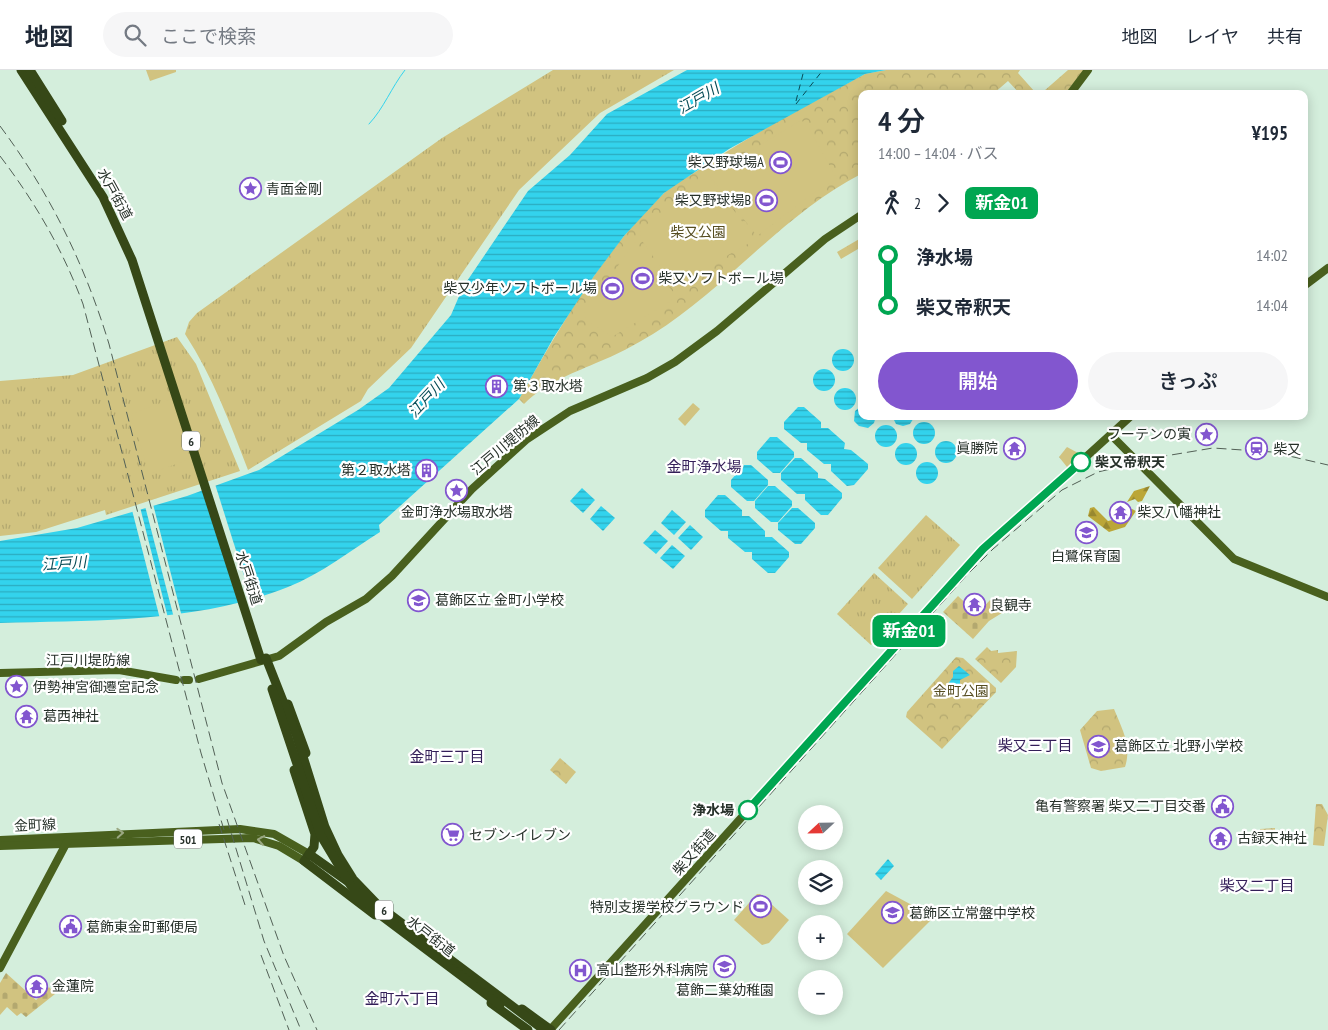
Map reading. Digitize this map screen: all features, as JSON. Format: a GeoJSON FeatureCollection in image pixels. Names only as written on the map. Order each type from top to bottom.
{"type":"FeatureCollection","features":[{"type":"Feature","properties":{"kind":"highway","name":"水戸街道"},"geometry":{"type":"LineString","coordinates":[[21,70],[62,127]]}},
{"type":"Feature","properties":{"kind":"highway","name":"水戸街道"},"geometry":{"type":"LineString","coordinates":[[30,70],[119,228],[151,305],[321,836],[351,886],[375,911],[535,1030]]}},
{"type":"Feature","properties":{"kind":"highway","name":"水戸街道"},"geometry":{"type":"LineString","coordinates":[[264,659],[296,734],[329,837],[353,879],[378,906],[544,1030]]}},
{"type":"Feature","properties":{"kind":"highway"},"geometry":{"type":"LineString","coordinates":[[275,682],[295,719],[339,850],[356,878],[380,905]]}},
{"type":"Feature","properties":{"kind":"highway"},"geometry":{"type":"LineString","coordinates":[[275,697],[277,714],[315,834],[315,843],[307,858],[322,864],[380,905]]}},
{"type":"Feature","properties":{"kind":"highway"},"geometry":{"type":"LineString","coordinates":[[322,864],[330,854],[339,850]]}},
{"type":"Feature","properties":{"kind":"highway","name":"水戸街道"},"geometry":{"type":"LineString","coordinates":[[307,858],[325,875],[528,1030]]}},
{"type":"Feature","properties":{"kind":"highway"},"geometry":{"type":"LineString","coordinates":[[322,864],[325,875]]}},
{"type":"Feature","properties":{"kind":"highway","name":"水戸街道"},"geometry":{"type":"LineString","coordinates":[[380,905],[551,1030]]}},
{"type":"Feature","properties":{"kind":"main road"},"geometry":{"type":"LineString","coordinates":[[1073,90],[1088,70]]}},
{"type":"Feature","properties":{"kind":"main road","name":"江戸川堤防線"},"geometry":{"type":"LineString","coordinates":[[199,679],[279,656],[326,622],[366,599],[392,576],[472,489],[526,440],[570,412],[647,378],[675,362],[717,331],[825,239],[858,217]]}},
{"type":"Feature","properties":{"kind":"main road"},"geometry":{"type":"LineString","coordinates":[[1308,283],[1328,268]]}},
{"type":"Feature","properties":{"kind":"main road","name":"柴又街道"},"geometry":{"type":"LineString","coordinates":[[551,1030],[978,555],[1127,420]]}},
{"type":"Feature","properties":{"kind":"main road"},"geometry":{"type":"LineString","coordinates":[[1110,435],[1234,559],[1328,597]]}},
{"type":"Feature","properties":{"kind":"main road","name":"江戸川堤防線"},"geometry":{"type":"LineString","coordinates":[[0,673],[119,670],[183,680]]}},
{"type":"Feature","properties":{"kind":"main road","name":"501"},"geometry":{"type":"LineString","coordinates":[[71,836],[174,831],[253,830],[284,839],[307,858]]}},
{"type":"Feature","properties":{"kind":"main road"},"geometry":{"type":"LineString","coordinates":[[0,968],[71,836]]}},
{"type":"Feature","properties":{"kind":"main road","name":"金町線"},"geometry":{"type":"LineString","coordinates":[[0,840],[71,836]]}},
{"type":"Feature","properties":{"kind":"main road","name":"501"},"geometry":{"type":"LineString","coordinates":[[66,843],[253,838],[279,846],[307,858]]}},
{"type":"Feature","properties":{"kind":"main road","name":"金町線"},"geometry":{"type":"LineString","coordinates":[[0,846],[66,843]]}},
{"type":"Feature","properties":{"kind":"green space"},"geometry":{"type":"Polygon","coordinates":[[[146,70],[176,70],[176,72],[150,81],[146,70]]]}},
{"type":"Feature","properties":{"kind":"green space"},"geometry":{"type":"Polygon","coordinates":[[[553,70],[674,70],[600,113],[519,190],[411,348],[368,389],[361,401],[248,470],[228,418],[204,367],[185,334],[189,322],[197,313],[442,138],[553,70]]]}},
{"type":"Feature","properties":{"kind":"green space","name":"柴又公園"},"geometry":{"type":"Polygon","coordinates":[[[886,70],[1020,70],[1018,73],[1033,90],[1016,90],[1008,81],[998,90],[858,90],[858,176],[832,191],[780,230],[706,295],[653,334],[618,353],[558,380],[540,390],[524,404],[519,399],[566,318],[601,265],[641,217],[667,190],[740,143],[865,74],[886,70]]]}},
{"type":"Feature","properties":{"kind":"green space","name":"柴又公園"},"geometry":{"type":"Polygon","coordinates":[[[1068,70],[1084,70],[1068,90],[1045,90],[1068,70]]]}},
{"type":"Feature","properties":{"kind":"green space"},"geometry":{"type":"Polygon","coordinates":[[[805,121],[837,179],[815,192],[757,236],[710,176],[798,122],[805,121]]]}},
{"type":"Feature","properties":{"kind":"green space"},"geometry":{"type":"Polygon","coordinates":[[[708,176],[750,232],[753,241],[721,259],[680,294],[640,238],[641,229],[708,176]]]}},
{"type":"Feature","properties":{"kind":"green space"},"geometry":{"type":"Polygon","coordinates":[[[858,240],[858,249],[841,259],[837,252],[858,240]]]}},
{"type":"Feature","properties":{"kind":"green space"},"geometry":{"type":"Polygon","coordinates":[[[635,242],[673,292],[671,301],[612,337],[586,320],[584,313],[635,242]]]}},
{"type":"Feature","properties":{"kind":"green space"},"geometry":{"type":"Polygon","coordinates":[[[177,337],[196,364],[240,471],[106,515],[105,510],[36,532],[0,536],[0,381],[73,375],[177,337]]]}},
{"type":"Feature","properties":{"kind":"green space"},"geometry":{"type":"Polygon","coordinates":[[[172,399],[190,459],[149,474],[131,414],[172,399]]]}},
{"type":"Feature","properties":{"kind":"green space"},"geometry":{"type":"Polygon","coordinates":[[[693,403],[700,409],[685,426],[678,419],[693,403]]]}},
{"type":"Feature","properties":{"kind":"green space"},"geometry":{"type":"Polygon","coordinates":[[[1067,447],[1080,454],[1067,467],[1059,457],[1067,447]]]}},
{"type":"Feature","properties":{"kind":"green space"},"geometry":{"type":"Polygon","coordinates":[[[1150,486],[1142,501],[1138,502],[1135,499],[1127,502],[1134,491],[1150,486]]]}},
{"type":"Feature","properties":{"kind":"green space"},"geometry":{"type":"Polygon","coordinates":[[[1094,507],[1108,521],[1116,519],[1132,509],[1136,511],[1125,527],[1109,532],[1088,516],[1090,508],[1094,507]]]}},
{"type":"Feature","properties":{"kind":"green space"},"geometry":{"type":"Polygon","coordinates":[[[926,515],[960,545],[912,599],[878,568],[926,515]]]}},
{"type":"Feature","properties":{"kind":"green space"},"geometry":{"type":"Polygon","coordinates":[[[874,573],[908,604],[871,645],[837,614],[874,573]]]}},
{"type":"Feature","properties":{"kind":"green space"},"geometry":{"type":"Polygon","coordinates":[[[958,596],[977,614],[990,600],[993,603],[999,597],[1010,608],[989,621],[973,639],[943,612],[958,596]]]}},
{"type":"Feature","properties":{"kind":"green space"},"geometry":{"type":"Polygon","coordinates":[[[987,647],[991,651],[998,650],[998,653],[1017,651],[1016,667],[1001,683],[975,659],[987,647]]]}},
{"type":"Feature","properties":{"kind":"green space","name":"金町公園"},"geometry":{"type":"Polygon","coordinates":[[[956,657],[963,658],[996,688],[996,692],[942,749],[906,717],[907,712],[956,657]]]}},
{"type":"Feature","properties":{"kind":"green space"},"geometry":{"type":"Polygon","coordinates":[[[1114,709],[1127,744],[1127,759],[1125,767],[1101,771],[1091,768],[1080,730],[1097,711],[1114,709]]]}},
{"type":"Feature","properties":{"kind":"green space"},"geometry":{"type":"Polygon","coordinates":[[[560,758],[576,772],[566,784],[550,770],[560,758]]]}},
{"type":"Feature","properties":{"kind":"green space"},"geometry":{"type":"Polygon","coordinates":[[[1316,804],[1322,804],[1328,815],[1324,846],[1313,845],[1316,804]]]}},
{"type":"Feature","properties":{"kind":"green space"},"geometry":{"type":"Polygon","coordinates":[[[1275,828],[1275,840],[1260,837],[1260,829],[1275,828]]]}},
{"type":"Feature","properties":{"kind":"green space"},"geometry":{"type":"Polygon","coordinates":[[[886,891],[934,917],[883,968],[847,934],[886,891]]]}},
{"type":"Feature","properties":{"kind":"green space","name":"特別支援学校グラウンド"},"geometry":{"type":"Polygon","coordinates":[[[757,894],[760,894],[789,920],[769,943],[762,945],[734,920],[757,894]]]}},
{"type":"Feature","properties":{"kind":"green space"},"geometry":{"type":"Polygon","coordinates":[[[6,973],[36,1000],[49,987],[55,994],[26,1017],[21,1013],[17,1016],[7,1007],[0,1015],[0,983],[6,973]]]}},
{"type":"Feature","properties":{"kind":"water","name":"江戸川"},"geometry":{"type":"Polygon","coordinates":[[[687,70],[886,70],[865,74],[729,149],[664,193],[624,236],[594,276],[554,337],[519,399],[379,525],[380,532],[324,569],[300,582],[253,599],[182,613],[109,620],[0,623],[0,541],[77,528],[187,496],[259,470],[358,410],[389,388],[451,315],[463,287],[528,191],[570,155],[607,114],[687,70]]]}},
{"type":"Feature","properties":{"kind":"water"},"geometry":{"type":"Polygon","coordinates":[[[839,349],[847,349],[854,356],[854,364],[847,371],[839,371],[832,364],[832,356],[839,349]]]}},
{"type":"Feature","properties":{"kind":"water"},"geometry":{"type":"Polygon","coordinates":[[[820,369],[828,369],[835,376],[835,384],[828,391],[820,391],[813,384],[813,376],[820,369]]]}},
{"type":"Feature","properties":{"kind":"water"},"geometry":{"type":"Polygon","coordinates":[[[841,388],[849,388],[856,395],[856,403],[849,410],[841,410],[834,403],[834,395],[841,388]]]}},
{"type":"Feature","properties":{"kind":"water"},"geometry":{"type":"Polygon","coordinates":[[[798,407],[804,407],[821,422],[821,428],[828,428],[845,443],[844,449],[851,450],[868,464],[868,469],[854,485],[847,486],[831,471],[831,464],[824,464],[807,450],[807,443],[801,443],[784,429],[784,422],[798,407]]]}},
{"type":"Feature","properties":{"kind":"water"},"geometry":{"type":"Polygon","coordinates":[[[858,408],[858,420],[875,420],[874,423],[868,428],[859,426],[854,421],[855,411],[858,408]]]}},
{"type":"Feature","properties":{"kind":"water"},"geometry":{"type":"Polygon","coordinates":[[[894,420],[912,420],[910,424],[903,426],[896,424],[894,420]]]}},
{"type":"Feature","properties":{"kind":"water"},"geometry":{"type":"Polygon","coordinates":[[[920,422],[928,422],[935,429],[935,437],[928,444],[920,444],[913,437],[913,429],[920,422]]]}},
{"type":"Feature","properties":{"kind":"water"},"geometry":{"type":"Polygon","coordinates":[[[882,425],[890,425],[897,432],[897,440],[890,447],[882,447],[875,440],[875,432],[882,425]]]}},
{"type":"Feature","properties":{"kind":"water"},"geometry":{"type":"Polygon","coordinates":[[[770,437],[777,437],[794,452],[794,457],[780,473],[773,473],[757,459],[757,452],[770,437]]]}},
{"type":"Feature","properties":{"kind":"water"},"geometry":{"type":"Polygon","coordinates":[[[942,441],[950,441],[957,448],[957,456],[950,463],[942,463],[935,456],[935,448],[942,441]]]}},
{"type":"Feature","properties":{"kind":"water"},"geometry":{"type":"Polygon","coordinates":[[[902,443],[910,443],[917,450],[917,458],[910,465],[902,465],[895,458],[895,450],[902,443]]]}},
{"type":"Feature","properties":{"kind":"water"},"geometry":{"type":"Polygon","coordinates":[[[795,458],[801,458],[818,473],[818,478],[825,479],[842,493],[842,498],[828,515],[821,515],[805,500],[805,494],[797,494],[781,480],[781,473],[795,458]]]}},
{"type":"Feature","properties":{"kind":"water"},"geometry":{"type":"Polygon","coordinates":[[[923,462],[931,462],[938,469],[938,477],[931,484],[923,484],[916,477],[916,469],[923,462]]]}},
{"type":"Feature","properties":{"kind":"water"},"geometry":{"type":"Polygon","coordinates":[[[744,465],[751,465],[768,480],[768,485],[754,501],[747,501],[731,487],[731,480],[744,465]]]}},
{"type":"Feature","properties":{"kind":"water"},"geometry":{"type":"Polygon","coordinates":[[[768,486],[775,486],[792,501],[792,506],[778,522],[771,522],[755,508],[755,501],[768,486]]]}},
{"type":"Feature","properties":{"kind":"water"},"geometry":{"type":"Polygon","coordinates":[[[582,488],[595,500],[583,513],[570,501],[582,488]]]}},
{"type":"Feature","properties":{"kind":"water"},"geometry":{"type":"Polygon","coordinates":[[[718,495],[725,495],[742,510],[742,516],[749,516],[765,531],[765,537],[772,537],[789,552],[789,557],[775,573],[768,573],[752,559],[752,552],[745,552],[728,538],[728,531],[721,531],[705,517],[705,510],[718,495]]]}},
{"type":"Feature","properties":{"kind":"water"},"geometry":{"type":"Polygon","coordinates":[[[601,506],[615,518],[603,531],[590,519],[601,506]]]}},
{"type":"Feature","properties":{"kind":"water"},"geometry":{"type":"Polygon","coordinates":[[[792,508],[798,508],[815,523],[815,528],[801,544],[795,544],[778,530],[778,523],[792,508]]]}},
{"type":"Feature","properties":{"kind":"water"},"geometry":{"type":"Polygon","coordinates":[[[672,510],[686,522],[674,535],[661,523],[672,510]]]}},
{"type":"Feature","properties":{"kind":"water"},"geometry":{"type":"Polygon","coordinates":[[[690,525],[703,537],[691,550],[678,538],[690,525]]]}},
{"type":"Feature","properties":{"kind":"water"},"geometry":{"type":"Polygon","coordinates":[[[655,530],[668,541],[656,554],[643,543],[655,530]]]}},
{"type":"Feature","properties":{"kind":"water"},"geometry":{"type":"Polygon","coordinates":[[[672,545],[685,556],[673,569],[660,558],[672,545]]]}},
{"type":"Feature","properties":{"kind":"water"},"geometry":{"type":"Polygon","coordinates":[[[959,666],[970,675],[960,680],[960,686],[952,692],[948,684],[953,677],[953,671],[959,666]]]}},
{"type":"Feature","properties":{"kind":"water"},"geometry":{"type":"Polygon","coordinates":[[[888,859],[894,866],[881,880],[875,874],[888,859]]]}},
{"type":"Feature","properties":{"kind":"pier"},"geometry":{"type":"Polygon","coordinates":[[[215,484],[252,601],[239,605],[202,488],[215,484]]]}},
{"type":"Feature","properties":{"kind":"pier"},"geometry":{"type":"Polygon","coordinates":[[[153,504],[182,617],[174,618],[145,506],[153,504]]]}},
{"type":"Feature","properties":{"kind":"pier"},"geometry":{"type":"Polygon","coordinates":[[[140,507],[168,618],[160,619],[132,510],[140,507]]]}},
{"type":"Feature","properties":{"kind":"waterway"},"geometry":{"type":"LineString","coordinates":[[369,124],[405,70]]}},
{"type":"Feature","properties":{"kind":"ferry route"},"geometry":{"type":"LineString","coordinates":[[796,101],[804,70]]}},
{"type":"Feature","properties":{"kind":"ferry route"},"geometry":{"type":"LineString","coordinates":[[796,104],[823,70]]}},
{"type":"Feature","properties":{"kind":"railway"},"geometry":{"type":"LineString","coordinates":[[0,126],[35,177],[64,230],[89,286],[109,344],[222,783],[284,956],[317,1030]]}},
{"type":"Feature","properties":{"kind":"railway"},"geometry":{"type":"LineString","coordinates":[[0,156],[25,191],[47,227],[67,265],[83,304],[201,753],[224,830]]}},
{"type":"Feature","properties":{"kind":"railway"},"geometry":{"type":"LineString","coordinates":[[559,1030],[966,576],[993,549],[1062,490],[1098,472],[1165,456],[1213,448],[1272,452],[1328,465]]}},
{"type":"Feature","properties":{"kind":"railway"},"geometry":{"type":"LineString","coordinates":[[227,819],[264,941],[301,1030]]}},
{"type":"Feature","properties":{"kind":"railway"},"geometry":{"type":"LineString","coordinates":[[219,824],[245,905]]}},
{"type":"Feature","properties":{"kind":"railway"},"geometry":{"type":"LineString","coordinates":[[261,955],[289,1030]]}},
{"type":"Feature","properties":{"kind":"bus line","name":"新金01"},"geometry":{"type":"LineString","coordinates":[[748,810],[983,549],[1081,462]]}},
{"type":"Feature","properties":{"kind":"place","name":"柴又野球場A"},"geometry":{"type":"Point","coordinates":[780,162]}},
{"type":"Feature","properties":{"kind":"place","name":"青面金剛"},"geometry":{"type":"Point","coordinates":[250,189]}},
{"type":"Feature","properties":{"kind":"place","name":"柴又野球場B"},"geometry":{"type":"Point","coordinates":[767,200]}},
{"type":"Feature","properties":{"kind":"place","name":"柴又ソフトボール場"},"geometry":{"type":"Point","coordinates":[642,278]}},
{"type":"Feature","properties":{"kind":"place","name":"柴又少年ソフトボール場"},"geometry":{"type":"Point","coordinates":[613,288]}},
{"type":"Feature","properties":{"kind":"place","name":"第３取水塔"},"geometry":{"type":"Point","coordinates":[497,386]}},
{"type":"Feature","properties":{"kind":"place","name":"フーテンの寅"},"geometry":{"type":"Point","coordinates":[1207,434]}},
{"type":"Feature","properties":{"kind":"place","name":"眞勝院"},"geometry":{"type":"Point","coordinates":[1014,448]}},
{"type":"Feature","properties":{"kind":"place","name":"柴又"},"geometry":{"type":"Point","coordinates":[1257,449]}},
{"type":"Feature","properties":{"kind":"place","name":"柴又帝釈天"},"geometry":{"type":"Point","coordinates":[1081,462]}},
{"type":"Feature","properties":{"kind":"place","name":"第２取水塔"},"geometry":{"type":"Point","coordinates":[427,470]}},
{"type":"Feature","properties":{"kind":"place","name":"金町浄水場取水塔"},"geometry":{"type":"Point","coordinates":[457,490]}},
{"type":"Feature","properties":{"kind":"place","name":"柴又八幡神社"},"geometry":{"type":"Point","coordinates":[1121,512]}},
{"type":"Feature","properties":{"kind":"place","name":"白鷺保育園"},"geometry":{"type":"Point","coordinates":[1086,533]}},
{"type":"Feature","properties":{"kind":"place","name":"葛飾区立 金町小学校"},"geometry":{"type":"Point","coordinates":[419,600]}},
{"type":"Feature","properties":{"kind":"place","name":"良観寺"},"geometry":{"type":"Point","coordinates":[974,605]}},
{"type":"Feature","properties":{"kind":"place","name":"伊勢神宮御遷宮記念"},"geometry":{"type":"Point","coordinates":[17,687]}},
{"type":"Feature","properties":{"kind":"place","name":"葛西神社"},"geometry":{"type":"Point","coordinates":[27,716]}},
{"type":"Feature","properties":{"kind":"place","name":"葛飾区立 北野小学校"},"geometry":{"type":"Point","coordinates":[1098,746]}},
{"type":"Feature","properties":{"kind":"place","name":"亀有警察署 柴又二丁目交番"},"geometry":{"type":"Point","coordinates":[1222,806]}},
{"type":"Feature","properties":{"kind":"place","name":"浄水場"},"geometry":{"type":"Point","coordinates":[748,810]}},
{"type":"Feature","properties":{"kind":"place","name":"セブン-イレブン"},"geometry":{"type":"Point","coordinates":[453,835]}},
{"type":"Feature","properties":{"kind":"place","name":"古録天神社"},"geometry":{"type":"Point","coordinates":[1221,838]}},
{"type":"Feature","properties":{"kind":"place","name":"特別支援学校グラウンド"},"geometry":{"type":"Point","coordinates":[760,907]}},
{"type":"Feature","properties":{"kind":"place","name":"葛飾区立常盤中学校"},"geometry":{"type":"Point","coordinates":[893,913]}},
{"type":"Feature","properties":{"kind":"place","name":"葛飾東金町郵便局"},"geometry":{"type":"Point","coordinates":[70,927]}},
{"type":"Feature","properties":{"kind":"place","name":"葛飾二葉幼稚園"},"geometry":{"type":"Point","coordinates":[725,967]}},
{"type":"Feature","properties":{"kind":"place","name":"高山整形外科病院"},"geometry":{"type":"Point","coordinates":[580,970]}},
{"type":"Feature","properties":{"kind":"place","name":"金蓮院"},"geometry":{"type":"Point","coordinates":[36,986]}},
{"type":"Feature","properties":{"kind":"district","name":"金町浄水場"},"geometry":{"type":"Point","coordinates":[704,466]}},
{"type":"Feature","properties":{"kind":"district","name":"柴又三丁目"},"geometry":{"type":"Point","coordinates":[1035,745]}},
{"type":"Feature","properties":{"kind":"district","name":"金町三丁目"},"geometry":{"type":"Point","coordinates":[447,756]}},
{"type":"Feature","properties":{"kind":"district","name":"柴又二丁目"},"geometry":{"type":"Point","coordinates":[1257,885]}},
{"type":"Feature","properties":{"kind":"district","name":"金町六丁目"},"geometry":{"type":"Point","coordinates":[402,998]}}]}
